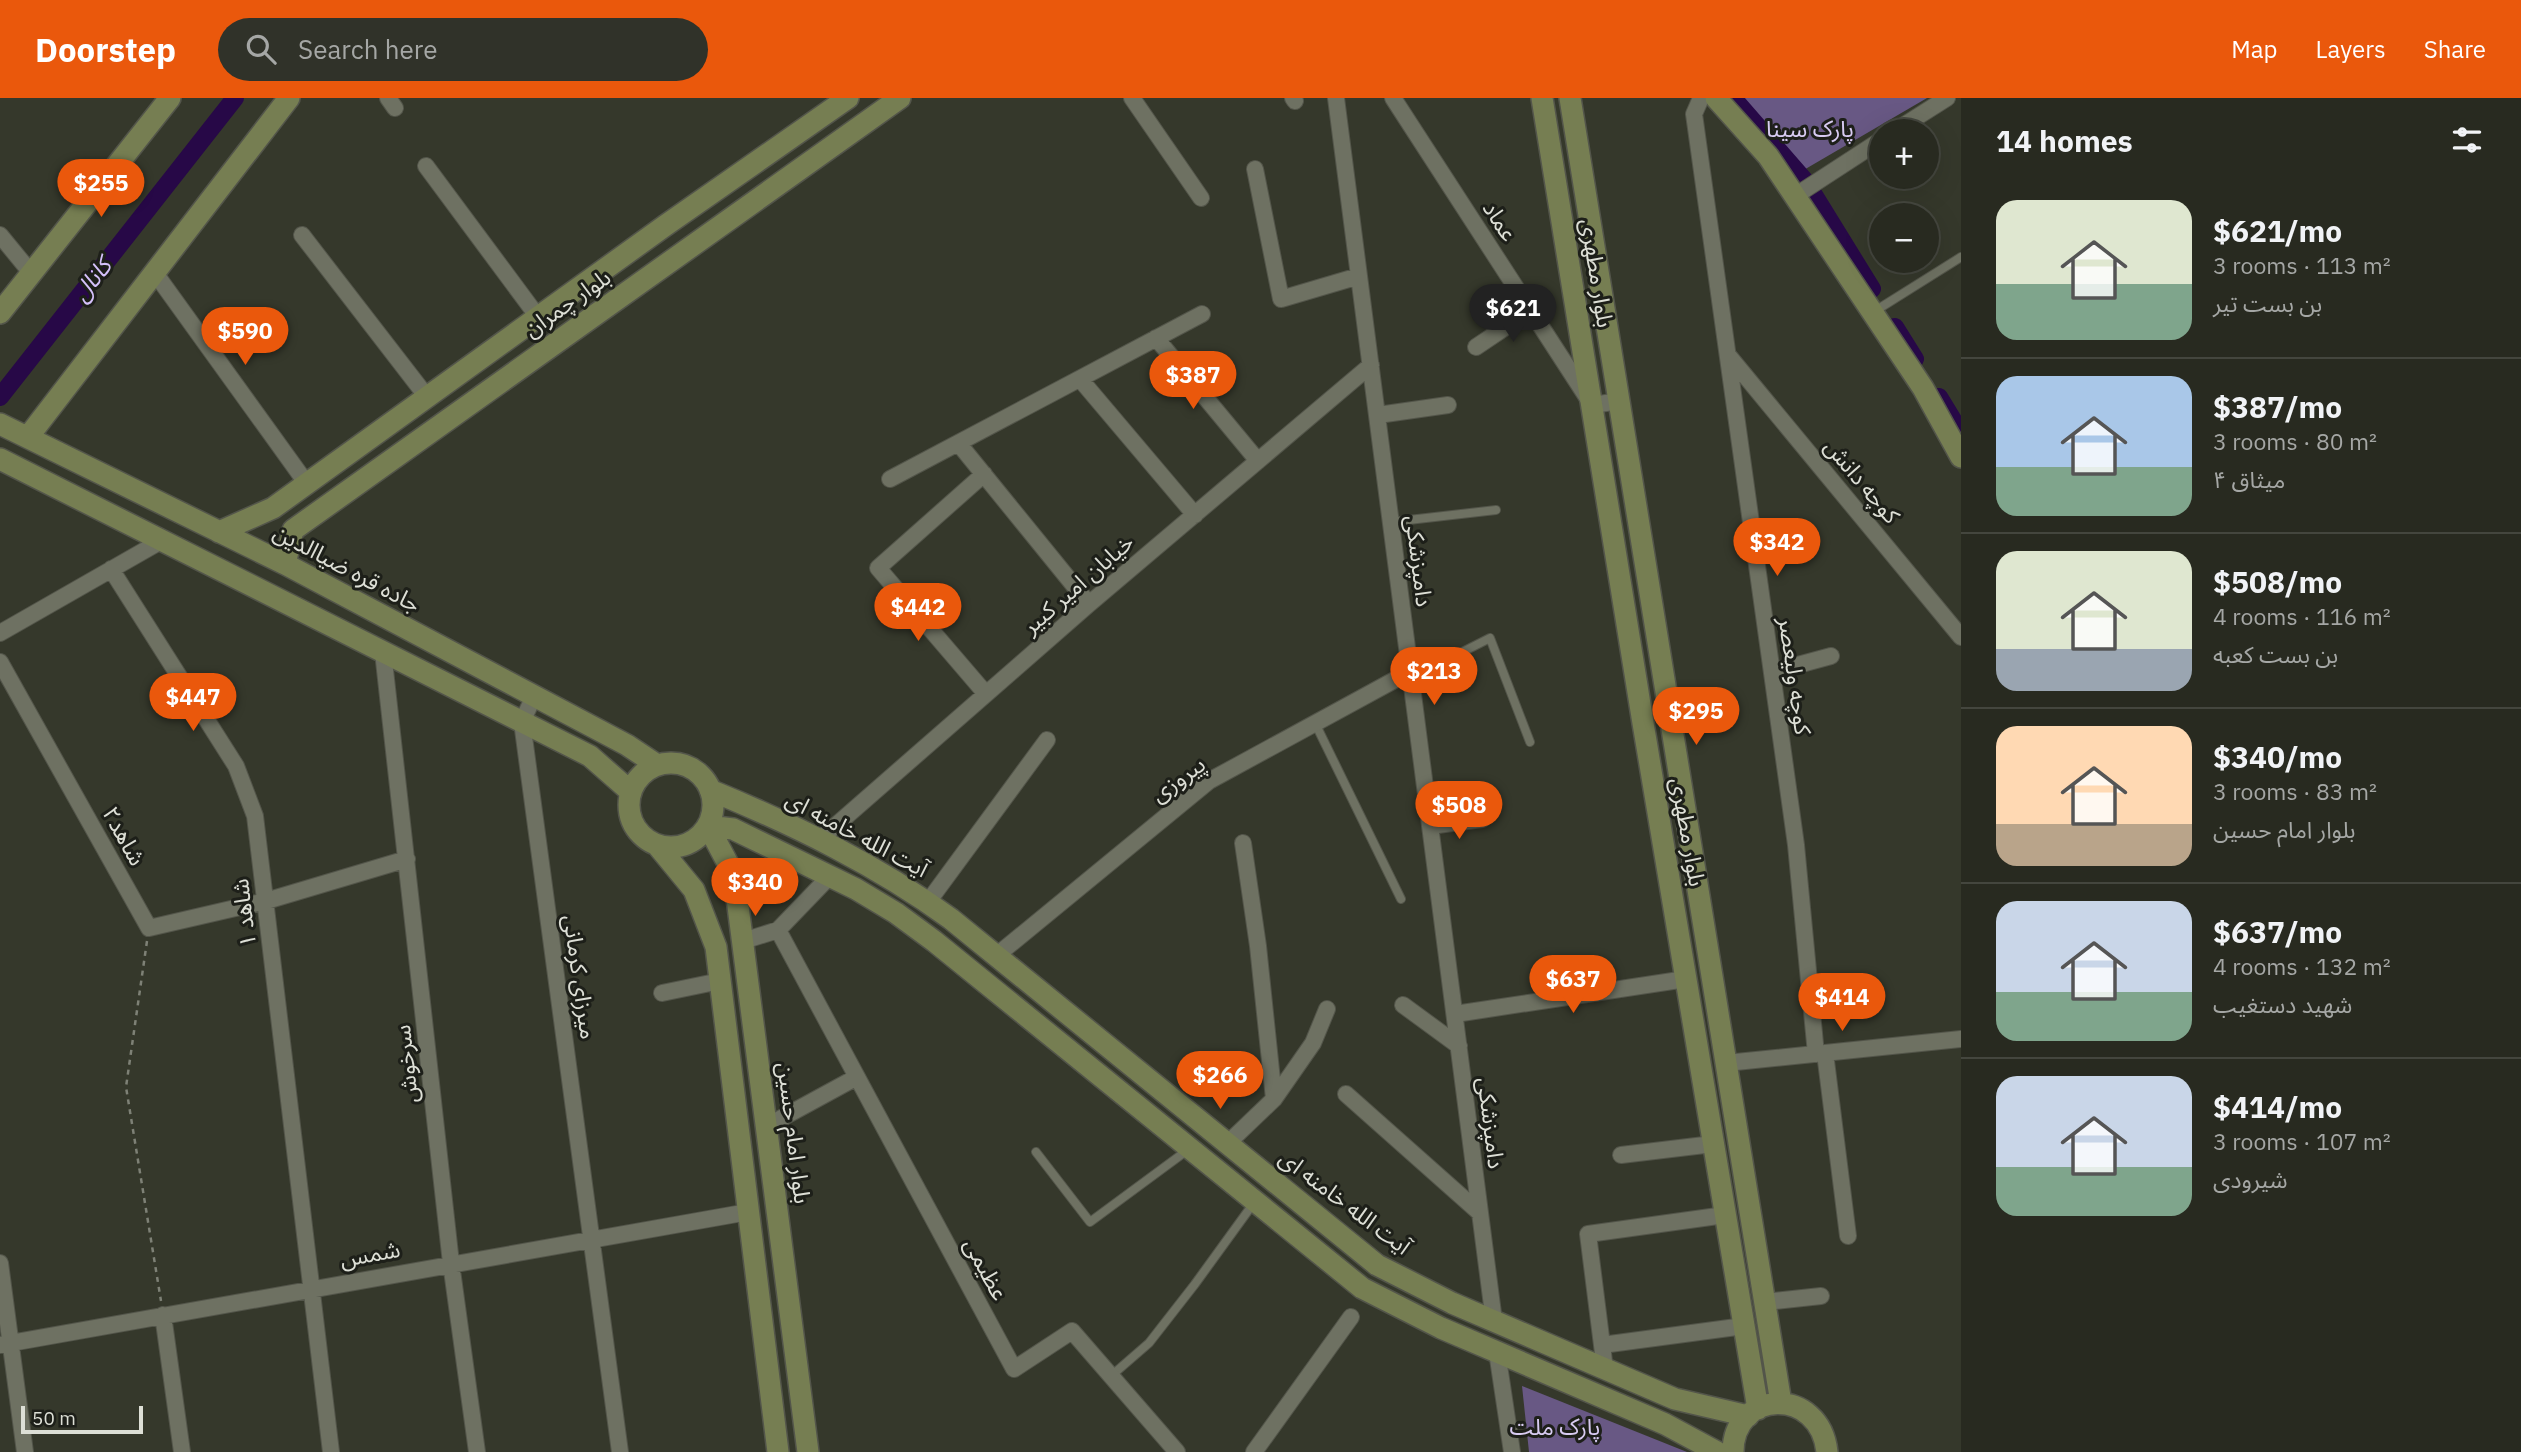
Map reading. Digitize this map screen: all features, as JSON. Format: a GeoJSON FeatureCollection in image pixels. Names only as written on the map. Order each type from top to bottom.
{"type":"FeatureCollection","features":[{"type":"Feature","properties":{"kind":"street"},"geometry":{"type":"LineString","coordinates":[[0,313],[170,98]]}},
{"type":"Feature","properties":{"kind":"street"},"geometry":{"type":"LineString","coordinates":[[28,438],[289,98]]}},
{"type":"Feature","properties":{"kind":"street","name":"بلوار چمران"},"geometry":{"type":"LineString","coordinates":[[285,564],[293,530],[900,98]]}},
{"type":"Feature","properties":{"kind":"street"},"geometry":{"type":"LineString","coordinates":[[1133,98],[1202,198]]}},
{"type":"Feature","properties":{"kind":"street","name":"دامپزشکی"},"geometry":{"type":"LineString","coordinates":[[1336,98],[1494,1321]]}},
{"type":"Feature","properties":{"kind":"street","name":"عماد"},"geometry":{"type":"LineString","coordinates":[[1393,98],[1592,405]]}},
{"type":"Feature","properties":{"kind":"street","name":"بلوار مطهری"},"geometry":{"type":"LineString","coordinates":[[1542,98],[1640,709],[1744,1326],[1753,1412]]}},
{"type":"Feature","properties":{"kind":"street","name":"بلوار مطهری"},"geometry":{"type":"LineString","coordinates":[[1570,98],[1781,1403]]}},
{"type":"Feature","properties":{"kind":"street","name":"کوچه ولیعصر"},"geometry":{"type":"LineString","coordinates":[[1701,98],[1694,114],[1796,845],[1820,1054],[1848,1236]]}},
{"type":"Feature","properties":{"kind":"street"},"geometry":{"type":"LineString","coordinates":[[1716,98],[1768,156],[1923,388],[1961,457]]}},
{"type":"Feature","properties":{"kind":"street"},"geometry":{"type":"LineString","coordinates":[[1914,119],[1947,98]]}},
{"type":"Feature","properties":{"kind":"street","name":"بلوار چمران"},"geometry":{"type":"LineString","coordinates":[[219,531],[273,508],[845,99]]}},
{"type":"Feature","properties":{"kind":"street"},"geometry":{"type":"LineString","coordinates":[[1795,196],[1869,148]]}},
{"type":"Feature","properties":{"kind":"street"},"geometry":{"type":"LineString","coordinates":[[426,166],[538,317]]}},
{"type":"Feature","properties":{"kind":"street"},"geometry":{"type":"LineString","coordinates":[[1255,169],[1281,299],[1359,276]]}},
{"type":"Feature","properties":{"kind":"street"},"geometry":{"type":"LineString","coordinates":[[0,235],[32,274]]}},
{"type":"Feature","properties":{"kind":"street"},"geometry":{"type":"LineString","coordinates":[[302,235],[427,397]]}},
{"type":"Feature","properties":{"kind":"street"},"geometry":{"type":"LineString","coordinates":[[155,273],[307,484]]}},
{"type":"Feature","properties":{"kind":"street"},"geometry":{"type":"LineString","coordinates":[[1476,347],[1531,310]]}},
{"type":"Feature","properties":{"kind":"street"},"geometry":{"type":"LineString","coordinates":[[890,479],[1202,314]]}},
{"type":"Feature","properties":{"kind":"street"},"geometry":{"type":"LineString","coordinates":[[1156,338],[1258,461]]}},
{"type":"Feature","properties":{"kind":"street","name":"کوچه دانش"},"geometry":{"type":"LineString","coordinates":[[1728,355],[1961,637]]}},
{"type":"Feature","properties":{"kind":"street","name":"خیابان امیر کبیر"},"geometry":{"type":"LineString","coordinates":[[818,841],[1089,604],[1371,365]]}},
{"type":"Feature","properties":{"kind":"street"},"geometry":{"type":"LineString","coordinates":[[1080,379],[1195,515]]}},
{"type":"Feature","properties":{"kind":"street"},"geometry":{"type":"LineString","coordinates":[[1592,405],[1620,401]]}},
{"type":"Feature","properties":{"kind":"street"},"geometry":{"type":"LineString","coordinates":[[1378,415],[1448,405]]}},
{"type":"Feature","properties":{"kind":"street","name":"جاده قره ضیاالدین"},"geometry":{"type":"LineString","coordinates":[[3,425],[285,564],[627,745],[657,765]]}},
{"type":"Feature","properties":{"kind":"street"},"geometry":{"type":"LineString","coordinates":[[959,443],[1089,604]]}},
{"type":"Feature","properties":{"kind":"street"},"geometry":{"type":"LineString","coordinates":[[1,462],[590,756],[631,792]]}},
{"type":"Feature","properties":{"kind":"street"},"geometry":{"type":"LineString","coordinates":[[984,474],[878,568],[986,694]]}},
{"type":"Feature","properties":{"kind":"street"},"geometry":{"type":"LineString","coordinates":[[0,633],[162,541]]}},
{"type":"Feature","properties":{"kind":"street","name":"شاهد ۱"},"geometry":{"type":"LineString","coordinates":[[111,569],[236,766],[255,816],[331,1452]]}},
{"type":"Feature","properties":{"kind":"street","name":"سرخوش"},"geometry":{"type":"LineString","coordinates":[[383,652],[451,1263],[477,1452]]}},
{"type":"Feature","properties":{"kind":"street"},"geometry":{"type":"LineString","coordinates":[[1772,672],[1831,656]]}},
{"type":"Feature","properties":{"kind":"street","name":"شاهد۲"},"geometry":{"type":"LineString","coordinates":[[0,662],[149,928]]}},
{"type":"Feature","properties":{"kind":"street","name":"پیروزی"},"geometry":{"type":"LineString","coordinates":[[996,956],[1209,781],[1315,723],[1411,675]]}},
{"type":"Feature","properties":{"kind":"street"},"geometry":{"type":"LineString","coordinates":[[522,722],[534,695]]}},
{"type":"Feature","properties":{"kind":"street"},"geometry":{"type":"LineString","coordinates":[[1640,709],[1668,706]]}},
{"type":"Feature","properties":{"kind":"street","name":"میرزای کرمانی"},"geometry":{"type":"LineString","coordinates":[[522,722],[620,1452]]}},
{"type":"Feature","properties":{"kind":"street"},"geometry":{"type":"LineString","coordinates":[[928,902],[1047,740]]}},
{"type":"Feature","properties":{"kind":"street"},"geometry":{"type":"LineString","coordinates":[[669,763],[694,770],[704,779],[710,790],[712,815],[708,827],[698,838],[686,845],[672,848],[657,845],[637,830],[631,818],[629,805],[636,781],[657,765],[669,763]]}},
{"type":"Feature","properties":{"kind":"street","name":"آیت الله خامنه ای"},"geometry":{"type":"LineString","coordinates":[[710,790],[745,804],[868,864],[928,902],[1377,1265],[1452,1303],[1675,1399],[1753,1412]]}},
{"type":"Feature","properties":{"kind":"street"},"geometry":{"type":"LineString","coordinates":[[1430,826],[1482,819]]}},
{"type":"Feature","properties":{"kind":"street"},"geometry":{"type":"LineString","coordinates":[[708,827],[733,829],[830,876],[896,913],[1362,1288],[1441,1328],[1665,1424],[1717,1452]]}},
{"type":"Feature","properties":{"kind":"street","name":"بلوار امام حسین"},"geometry":{"type":"LineString","coordinates":[[708,827],[734,876],[808,1452]]}},
{"type":"Feature","properties":{"kind":"street"},"geometry":{"type":"LineString","coordinates":[[1242,843],[1258,946],[1274,1099]]}},
{"type":"Feature","properties":{"kind":"street"},"geometry":{"type":"LineString","coordinates":[[657,845],[694,890],[716,947],[778,1452]]}},
{"type":"Feature","properties":{"kind":"street"},"geometry":{"type":"LineString","coordinates":[[149,928],[266,901],[407,859]]}},
{"type":"Feature","properties":{"kind":"street"},"geometry":{"type":"LineString","coordinates":[[743,941],[778,930],[830,876]]}},
{"type":"Feature","properties":{"kind":"street"},"geometry":{"type":"LineString","coordinates":[[767,1126],[856,1077],[778,930]]}},
{"type":"Feature","properties":{"kind":"street"},"geometry":{"type":"LineString","coordinates":[[1455,1014],[1686,979]]}},
{"type":"Feature","properties":{"kind":"street"},"geometry":{"type":"LineString","coordinates":[[662,992],[720,981]]}},
{"type":"Feature","properties":{"kind":"street"},"geometry":{"type":"LineString","coordinates":[[1404,1004],[1459,1046]]}},
{"type":"Feature","properties":{"kind":"street"},"geometry":{"type":"LineString","coordinates":[[1227,1144],[1274,1099],[1313,1043],[1326,1009]]}},
{"type":"Feature","properties":{"kind":"street"},"geometry":{"type":"LineString","coordinates":[[1726,1063],[1961,1039]]}},
{"type":"Feature","properties":{"kind":"street","name":"عظیمی"},"geometry":{"type":"LineString","coordinates":[[856,1077],[1014,1369],[1072,1331],[1177,1452]]}},
{"type":"Feature","properties":{"kind":"street"},"geometry":{"type":"LineString","coordinates":[[1346,1094],[1480,1213]]}},
{"type":"Feature","properties":{"kind":"street"},"geometry":{"type":"LineString","coordinates":[[1622,1155],[1713,1144]]}},
{"type":"Feature","properties":{"kind":"street","name":"شمس"},"geometry":{"type":"LineString","coordinates":[[5,1344],[748,1212]]}},
{"type":"Feature","properties":{"kind":"street"},"geometry":{"type":"LineString","coordinates":[[1605,1369],[1588,1234],[1725,1215]]}},
{"type":"Feature","properties":{"kind":"street"},"geometry":{"type":"LineString","coordinates":[[0,1263],[5,1344],[25,1452]]}},
{"type":"Feature","properties":{"kind":"street"},"geometry":{"type":"LineString","coordinates":[[1765,1302],[1821,1296]]}},
{"type":"Feature","properties":{"kind":"street"},"geometry":{"type":"LineString","coordinates":[[163,1315],[182,1452]]}},
{"type":"Feature","properties":{"kind":"street"},"geometry":{"type":"LineString","coordinates":[[1254,1452],[1351,1317]]}},
{"type":"Feature","properties":{"kind":"street"},"geometry":{"type":"LineString","coordinates":[[1602,1345],[1744,1326]]}},
{"type":"Feature","properties":{"kind":"street"},"geometry":{"type":"LineString","coordinates":[[1497,1352],[1512,1452]]}},
{"type":"Feature","properties":{"kind":"street"},"geometry":{"type":"LineString","coordinates":[[1733,1452],[1734,1436],[1753,1412],[1781,1403],[1805,1410],[1814,1418],[1821,1429],[1826,1452]]}},
{"type":"Feature","properties":{"kind":"lane"},"geometry":{"type":"LineString","coordinates":[[1872,313],[1961,257]]}},
{"type":"Feature","properties":{"kind":"lane"},"geometry":{"type":"LineString","coordinates":[[1391,522],[1496,510]]}},
{"type":"Feature","properties":{"kind":"lane"},"geometry":{"type":"LineString","coordinates":[[1411,675],[1490,638],[1530,743]]}},
{"type":"Feature","properties":{"kind":"lane"},"geometry":{"type":"LineString","coordinates":[[1315,723],[1401,899]]}},
{"type":"Feature","properties":{"kind":"lane"},"geometry":{"type":"LineString","coordinates":[[1036,1152],[1090,1222],[1189,1149]]}},
{"type":"Feature","properties":{"kind":"lane"},"geometry":{"type":"LineString","coordinates":[[1111,1376],[1149,1343],[1255,1202]]}},
{"type":"Feature","properties":{"kind":"path"},"geometry":{"type":"LineString","coordinates":[[149,928],[126,1087],[163,1315]]}},
{"type":"Feature","properties":{"kind":"green space","name":"پارک سینا"},"geometry":{"type":"Polygon","coordinates":[[[1739,98],[1927,98],[1891,119],[1869,119],[1869,132],[1802,171],[1739,98]]]}},
{"type":"Feature","properties":{"kind":"green space","name":"پارک ملت"},"geometry":{"type":"Polygon","coordinates":[[[1522,1386],[1687,1452],[1529,1452],[1522,1386]]]}},
{"type":"Feature","properties":{"kind":"waterway","name":"کانال"},"geometry":{"type":"LineString","coordinates":[[0,397],[235,98]]}},
{"type":"Feature","properties":{"kind":"waterway"},"geometry":{"type":"LineString","coordinates":[[1733,98],[1806,182],[1872,289]]}},
{"type":"Feature","properties":{"kind":"waterway"},"geometry":{"type":"LineString","coordinates":[[1895,327],[1915,359]]}},
{"type":"Feature","properties":{"kind":"waterway"},"geometry":{"type":"LineString","coordinates":[[1939,397],[1961,433]]}}]}
